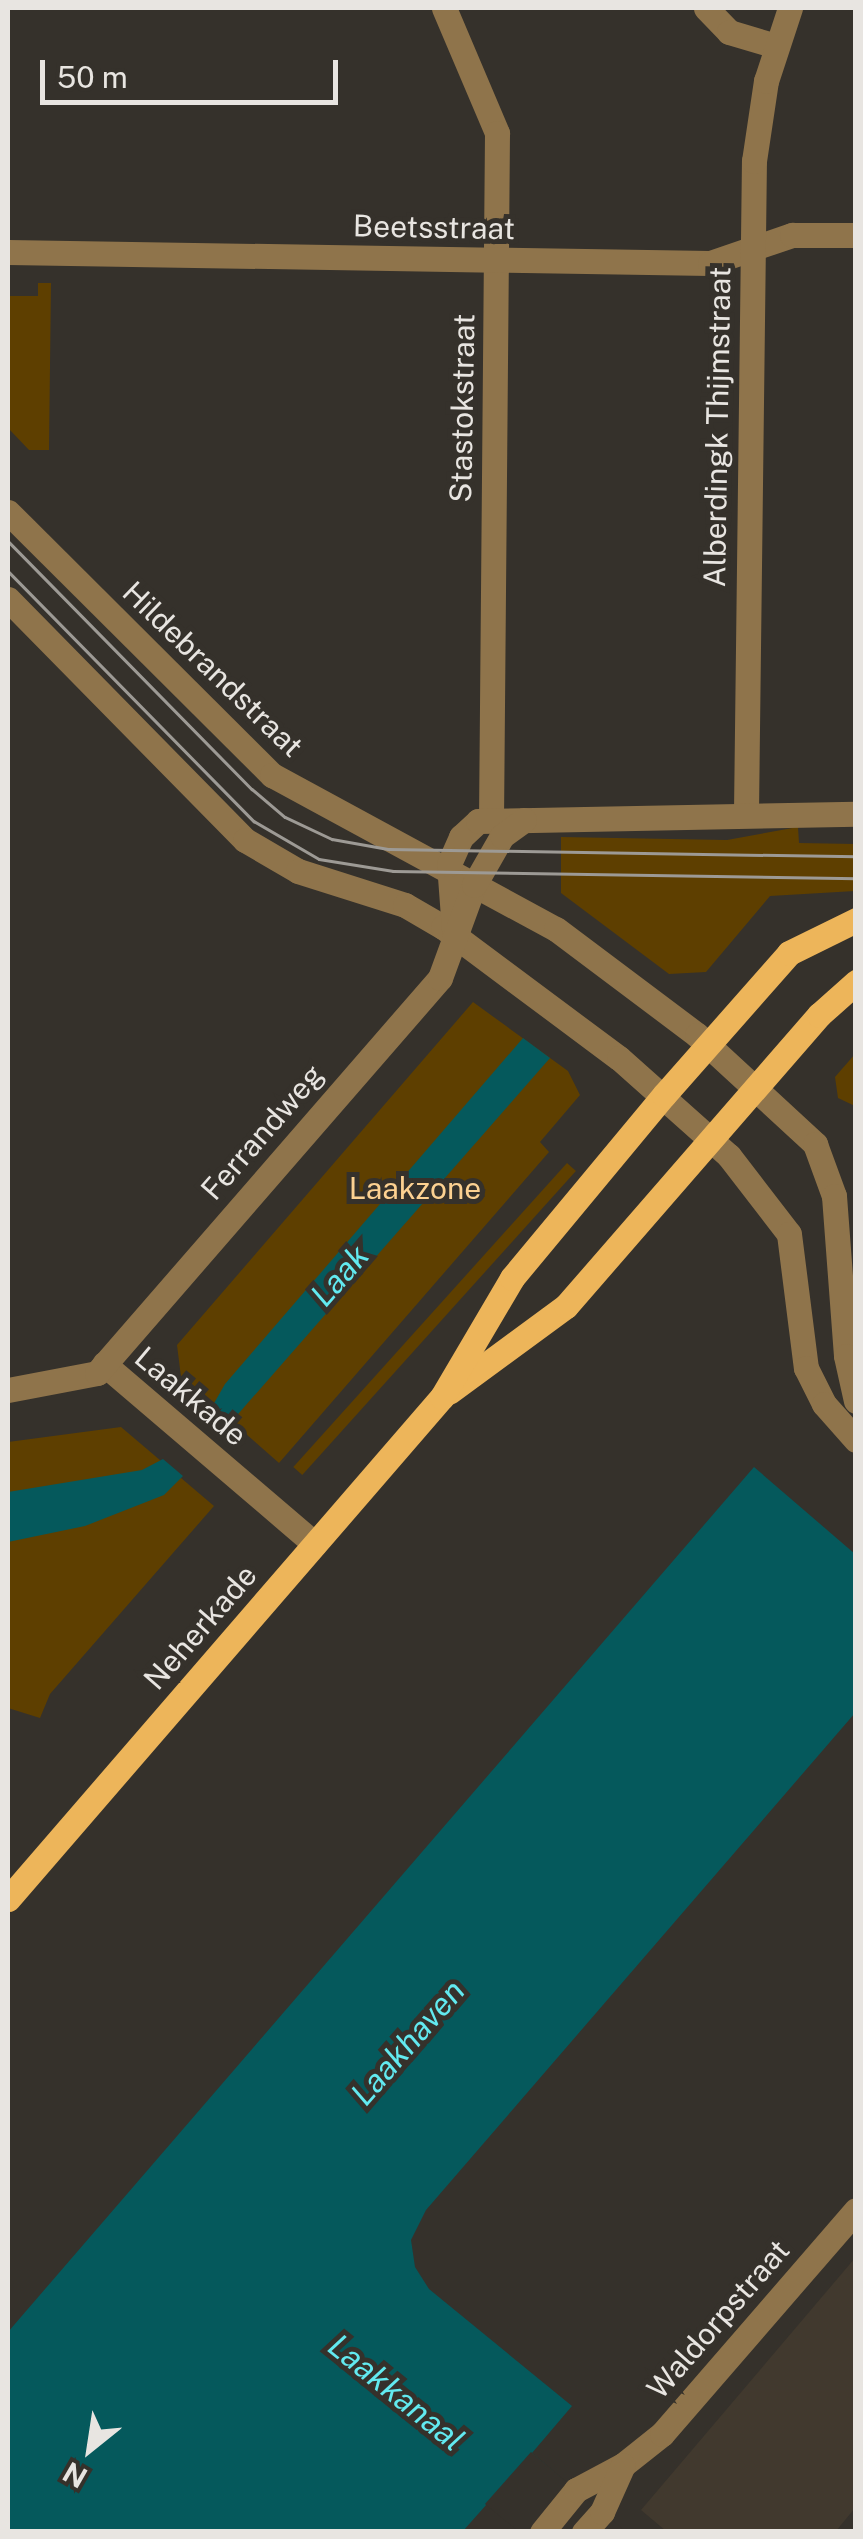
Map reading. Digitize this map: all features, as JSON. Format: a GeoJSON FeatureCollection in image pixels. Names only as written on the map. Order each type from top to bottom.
{"type":"FeatureCollection","features":[{"type":"Feature","properties":{"kind":"main road","name":"Neherkade"},"geometry":{"type":"LineString","coordinates":[[8,1899],[442,1397],[527,1257],[664,1095],[789,953],[856,920]]}},
{"type":"Feature","properties":{"kind":"main road","name":"Neherkade"},"geometry":{"type":"LineString","coordinates":[[442,1397],[566,1306],[756,1088],[856,982]]}},
{"type":"Feature","properties":{"kind":"street","name":"Stastokstraat"},"geometry":{"type":"LineString","coordinates":[[444,8],[496,128],[491,819]]}},
{"type":"Feature","properties":{"kind":"street"},"geometry":{"type":"LineString","coordinates":[[706,8],[729,32],[776,46]]}},
{"type":"Feature","properties":{"kind":"street","name":"Alberdingk Thijmstraat"},"geometry":{"type":"LineString","coordinates":[[746,812],[751,249],[756,135],[776,46],[790,8]]}},
{"type":"Feature","properties":{"kind":"street","name":"Beetsstraat"},"geometry":{"type":"LineString","coordinates":[[8,252],[710,263],[792,235],[856,236]]}},
{"type":"Feature","properties":{"kind":"street","name":"Hildebrandstraat"},"geometry":{"type":"LineString","coordinates":[[8,512],[272,776],[320,807],[449,869],[556,929],[708,1045],[756,1088]]}},
{"type":"Feature","properties":{"kind":"street"},"geometry":{"type":"LineString","coordinates":[[8,600],[245,840],[298,871],[404,906],[455,935],[664,1095],[712,1139],[764,1196],[789,1234],[806,1368],[824,1404],[856,1440]]}},
{"type":"Feature","properties":{"kind":"street"},"geometry":{"type":"LineString","coordinates":[[455,935],[449,869],[469,826],[491,819],[708,822],[746,812],[856,814]]}},
{"type":"Feature","properties":{"kind":"street"},"geometry":{"type":"LineString","coordinates":[[455,935],[475,883],[502,836],[524,820]]}},
{"type":"Feature","properties":{"kind":"street","name":"Ferrandweg"},"geometry":{"type":"LineString","coordinates":[[104,1364],[440,978],[455,935]]}},
{"type":"Feature","properties":{"kind":"street"},"geometry":{"type":"LineString","coordinates":[[756,1088],[815,1144],[826,1164],[856,1401]]}},
{"type":"Feature","properties":{"kind":"street","name":"Laakkade"},"geometry":{"type":"LineString","coordinates":[[8,1390],[87,1378],[104,1364],[315,1544]]}},
{"type":"Feature","properties":{"kind":"street","name":"Waldorpstraat"},"geometry":{"type":"LineString","coordinates":[[542,2532],[576,2490],[624,2465],[662,2434],[856,2210]]}},
{"type":"Feature","properties":{"kind":"street","name":"Waldorpstraat"},"geometry":{"type":"LineString","coordinates":[[584,2532],[602,2512],[624,2465]]}},
{"type":"Feature","properties":{"kind":"shaded area"},"geometry":{"type":"Polygon","coordinates":[[[855,2258],[855,2508],[836,2531],[666,2531],[641,2510],[855,2258]]]}},
{"type":"Feature","properties":{"kind":"green space"},"geometry":{"type":"Polygon","coordinates":[[[38,283],[51,283],[49,450],[29,450],[8,428],[8,296],[38,296],[38,283]]]}},
{"type":"Feature","properties":{"kind":"green space"},"geometry":{"type":"Polygon","coordinates":[[[798,827],[799,843],[855,844],[855,891],[770,896],[706,972],[669,974],[561,893],[561,837],[727,840],[798,827]]]}},
{"type":"Feature","properties":{"kind":"green space","name":"Laakzone"},"geometry":{"type":"Polygon","coordinates":[[[473,1002],[568,1071],[580,1095],[540,1142],[549,1152],[279,1463],[181,1377],[177,1345],[473,1002]]]}},
{"type":"Feature","properties":{"kind":"green space"},"geometry":{"type":"Polygon","coordinates":[[[855,1054],[855,1106],[838,1098],[835,1077],[855,1054]]]}},
{"type":"Feature","properties":{"kind":"green space"},"geometry":{"type":"Polygon","coordinates":[[[567,1163],[576,1171],[302,1475],[293,1467],[567,1163]]]}},
{"type":"Feature","properties":{"kind":"green space"},"geometry":{"type":"Polygon","coordinates":[[[121,1427],[214,1506],[50,1694],[40,1718],[8,1708],[8,1442],[121,1427]]]}},
{"type":"Feature","properties":{"kind":"water","name":"Laak"},"geometry":{"type":"Polygon","coordinates":[[[523,1038],[550,1058],[232,1421],[213,1405],[225,1384],[523,1038]]]}},
{"type":"Feature","properties":{"kind":"water"},"geometry":{"type":"Polygon","coordinates":[[[163,1459],[183,1476],[164,1495],[85,1526],[8,1542],[8,1492],[142,1470],[163,1459]]]}},
{"type":"Feature","properties":{"kind":"water"},"geometry":{"type":"Polygon","coordinates":[[[754,1467],[855,1554],[855,1713],[426,2210],[411,2240],[415,2267],[429,2289],[572,2406],[532,2453],[623,2531],[519,2531],[487,2504],[463,2531],[8,2532],[8,2332],[754,1467]]]}},
{"type":"Feature","properties":{"kind":"pier"},"geometry":{"type":"Polygon","coordinates":[[[531,2452],[623,2529],[518,2531],[485,2504],[531,2452]]]}},
{"type":"Feature","properties":{"kind":"tram line"},"geometry":{"type":"LineString","coordinates":[[8,541],[252,789],[285,817],[332,839],[389,849],[856,856]]}},
{"type":"Feature","properties":{"kind":"tram line"},"geometry":{"type":"LineString","coordinates":[[8,571],[254,821],[319,859],[393,871],[856,878]]}},
{"type":"Feature","properties":{"kind":"water label","name":"Laakhaven"},"geometry":{"type":"Point","coordinates":[408,2043]}},
{"type":"Feature","properties":{"kind":"water label","name":"Laakkanaal"},"geometry":{"type":"Point","coordinates":[396,2393]}}]}
